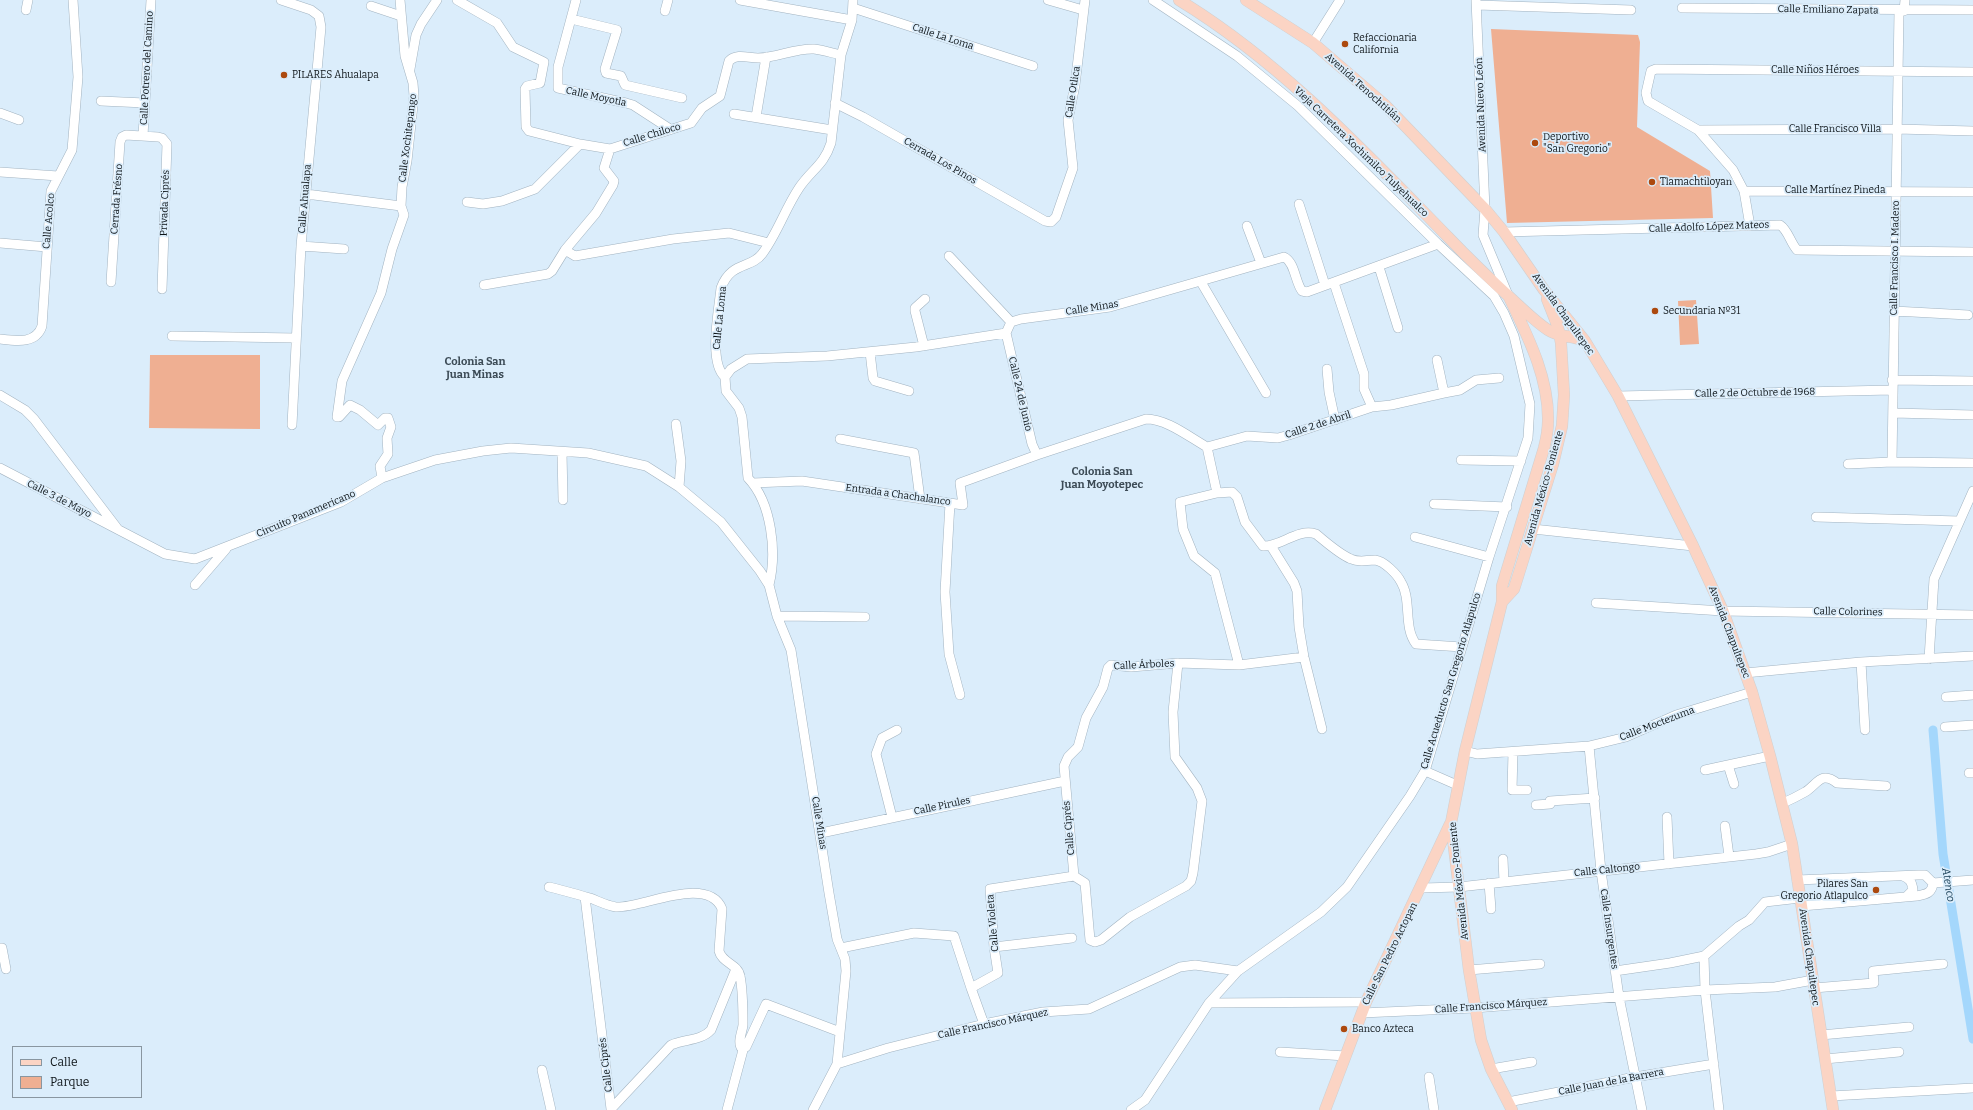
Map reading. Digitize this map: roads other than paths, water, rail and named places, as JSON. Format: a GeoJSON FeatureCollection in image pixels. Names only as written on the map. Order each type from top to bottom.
{"type":"FeatureCollection","features":[{"type":"Feature","properties":{"kind":"main road","name":"Vieja Carretera Xochimilco Tulyehualco"},"geometry":{"type":"LineString","coordinates":[[1178,0],[1264,61],[1295,87],[1331,120],[1479,270]]}},
{"type":"Feature","properties":{"kind":"main road","name":"Avenida Tenochtitlán"},"geometry":{"type":"LineString","coordinates":[[1246,0],[1313,43],[1385,105],[1484,209]]}},
{"type":"Feature","properties":{"kind":"main road","name":"Avenida Chapultepec"},"geometry":{"type":"LineString","coordinates":[[1484,209],[1504,232],[1544,290],[1585,342],[1618,396],[1694,546],[1723,611],[1752,692],[1792,844],[1833,1110]]}},
{"type":"Feature","properties":{"kind":"main road","name":"Avenida México-Poniente"},"geometry":{"type":"LineString","coordinates":[[1479,270],[1501,294],[1541,325],[1560,336],[1564,383],[1562,426],[1553,464],[1514,589],[1502,602]]}},
{"type":"Feature","properties":{"kind":"main road"},"geometry":{"type":"LineString","coordinates":[[1544,290],[1560,336],[1576,337],[1585,342]]}},
{"type":"Feature","properties":{"kind":"main road","name":"Avenida México-Poniente"},"geometry":{"type":"LineString","coordinates":[[1501,294],[1527,336],[1541,374],[1548,421],[1544,448],[1502,586],[1502,602],[1457,785],[1451,823],[1474,1008],[1481,1040],[1491,1069],[1510,1106]]}},
{"type":"Feature","properties":{"kind":"main road","name":"Calle San Pedro Actopan"},"geometry":{"type":"LineString","coordinates":[[1326,1110],[1366,1002],[1422,888],[1451,823]]}},
{"type":"Feature","properties":{"kind":"street"},"geometry":{"type":"LineString","coordinates":[[26,10],[28,0]]}},
{"type":"Feature","properties":{"kind":"street","name":"Calle Acolco"},"geometry":{"type":"LineString","coordinates":[[0,339],[17,341],[32,339],[40,334],[42,326],[50,191],[72,150],[78,78],[73,0]]}},
{"type":"Feature","properties":{"kind":"street","name":"Calle Potrero del Camino"},"geometry":{"type":"LineString","coordinates":[[143,136],[151,0]]}},
{"type":"Feature","properties":{"kind":"street","name":"Calle Ahualapa"},"geometry":{"type":"LineString","coordinates":[[281,0],[315,13],[319,16],[321,27],[301,246],[292,425]]}},
{"type":"Feature","properties":{"kind":"street","name":"Calle Xochitepango"},"geometry":{"type":"LineString","coordinates":[[382,478],[380,466],[388,454],[387,438],[391,427],[388,418],[385,418],[378,425],[350,405],[339,417],[337,417],[342,381],[381,293],[404,215],[401,206],[402,187],[407,161],[414,96],[410,71],[405,56],[400,0]]}},
{"type":"Feature","properties":{"kind":"street"},"geometry":{"type":"LineString","coordinates":[[410,71],[416,35],[421,24],[437,0]]}},
{"type":"Feature","properties":{"kind":"street"},"geometry":{"type":"LineString","coordinates":[[457,0],[497,23],[513,47],[558,68]]}},
{"type":"Feature","properties":{"kind":"street","name":"Calle Moyotla"},"geometry":{"type":"LineString","coordinates":[[576,0],[558,68],[558,88],[561,90],[633,105],[670,130]]}},
{"type":"Feature","properties":{"kind":"street"},"geometry":{"type":"LineString","coordinates":[[665,11],[668,0]]}},
{"type":"Feature","properties":{"kind":"street"},"geometry":{"type":"LineString","coordinates":[[740,0],[852,20]]}},
{"type":"Feature","properties":{"kind":"street"},"geometry":{"type":"LineString","coordinates":[[1048,0],[1083,10]]}},
{"type":"Feature","properties":{"kind":"street","name":"Calle Otlica"},"geometry":{"type":"LineString","coordinates":[[1045,221],[1051,222],[1056,217],[1073,168],[1068,120],[1075,85],[1085,0]]}},
{"type":"Feature","properties":{"kind":"street"},"geometry":{"type":"LineString","coordinates":[[1153,0],[1200,30],[1269,80],[1354,160],[1438,244],[1501,294]]}},
{"type":"Feature","properties":{"kind":"street"},"geometry":{"type":"LineString","coordinates":[[1313,43],[1340,0]]}},
{"type":"Feature","properties":{"kind":"street","name":"Calle Francisco I. Madero"},"geometry":{"type":"LineString","coordinates":[[1892,462],[1892,380],[1896,251],[1898,70],[1902,11],[1905,0]]}},
{"type":"Feature","properties":{"kind":"street"},"geometry":{"type":"LineString","coordinates":[[1477,3],[1631,10]]}},
{"type":"Feature","properties":{"kind":"street","name":"Avenida Nuevo León"},"geometry":{"type":"LineString","coordinates":[[1477,3],[1484,209],[1483,235],[1501,294]]}},
{"type":"Feature","properties":{"kind":"street","name":"Calle La Loma"},"geometry":{"type":"LineString","coordinates":[[769,586],[773,569],[767,511],[753,483],[748,478],[739,408],[726,391],[725,377],[720,373],[716,358],[721,288],[725,278],[732,271],[761,256],[800,187],[827,157],[832,130],[841,55],[852,20],[853,4],[1033,66]]}},
{"type":"Feature","properties":{"kind":"street"},"geometry":{"type":"LineString","coordinates":[[371,6],[401,16]]}},
{"type":"Feature","properties":{"kind":"street","name":"Calle Emiliano Zapata"},"geometry":{"type":"LineString","coordinates":[[1682,8],[1902,11],[1973,10]]}},
{"type":"Feature","properties":{"kind":"street"},"geometry":{"type":"LineString","coordinates":[[571,19],[617,30],[605,69],[606,73],[622,76],[625,85],[682,98]]}},
{"type":"Feature","properties":{"kind":"street","name":"Calle Chiloco"},"geometry":{"type":"LineString","coordinates":[[544,62],[540,83],[527,86],[525,89],[526,127],[528,131],[580,144],[610,148],[691,123],[702,108],[720,96],[729,61],[732,58],[738,56],[766,57],[797,50],[814,49],[841,55]]}},
{"type":"Feature","properties":{"kind":"street"},"geometry":{"type":"LineString","coordinates":[[756,116],[766,57]]}},
{"type":"Feature","properties":{"kind":"street","name":"Calle Niños Héroes"},"geometry":{"type":"LineString","coordinates":[[1698,130],[1648,101],[1646,93],[1651,71],[1656,69],[1898,70],[1973,72]]}},
{"type":"Feature","properties":{"kind":"street"},"geometry":{"type":"LineString","coordinates":[[101,101],[145,103]]}},
{"type":"Feature","properties":{"kind":"street","name":"Cerrada Los Pinos"},"geometry":{"type":"LineString","coordinates":[[835,103],[863,117],[1045,221]]}},
{"type":"Feature","properties":{"kind":"street"},"geometry":{"type":"LineString","coordinates":[[0,113],[19,120]]}},
{"type":"Feature","properties":{"kind":"street"},"geometry":{"type":"LineString","coordinates":[[734,114],[756,116],[832,130]]}},
{"type":"Feature","properties":{"kind":"street","name":"Calle Francisco Villa"},"geometry":{"type":"LineString","coordinates":[[1698,130],[1897,129],[1973,131]]}},
{"type":"Feature","properties":{"kind":"street"},"geometry":{"type":"LineString","coordinates":[[1698,130],[1733,170],[1744,191],[1750,226]]}},
{"type":"Feature","properties":{"kind":"street","name":"Cerrada Frésno"},"geometry":{"type":"LineString","coordinates":[[111,282],[120,142],[122,137],[126,135],[143,136]]}},
{"type":"Feature","properties":{"kind":"street","name":"Privada Ciprés"},"geometry":{"type":"LineString","coordinates":[[143,136],[162,138],[167,144],[162,289]]}},
{"type":"Feature","properties":{"kind":"street"},"geometry":{"type":"LineString","coordinates":[[467,202],[483,204],[502,201],[535,189],[580,144]]}},
{"type":"Feature","properties":{"kind":"street"},"geometry":{"type":"LineString","coordinates":[[484,285],[548,274],[552,271],[565,250],[596,213],[613,185],[614,181],[604,168],[610,148]]}},
{"type":"Feature","properties":{"kind":"street"},"geometry":{"type":"LineString","coordinates":[[0,172],[58,176]]}},
{"type":"Feature","properties":{"kind":"street","name":"Calle Martínez Pineda"},"geometry":{"type":"LineString","coordinates":[[1744,191],[1897,190],[1973,192]]}},
{"type":"Feature","properties":{"kind":"street"},"geometry":{"type":"LineString","coordinates":[[306,194],[401,206]]}},
{"type":"Feature","properties":{"kind":"street"},"geometry":{"type":"LineString","coordinates":[[1299,204],[1364,374],[1364,389],[1372,407]]}},
{"type":"Feature","properties":{"kind":"street","name":"Calle Adolfo López Mateos"},"geometry":{"type":"LineString","coordinates":[[1504,232],[1780,225],[1785,228],[1791,243],[1798,250],[1973,252]]}},
{"type":"Feature","properties":{"kind":"street"},"geometry":{"type":"LineString","coordinates":[[1247,226],[1261,263]]}},
{"type":"Feature","properties":{"kind":"street"},"geometry":{"type":"LineString","coordinates":[[565,250],[575,256],[673,239],[729,233],[769,243]]}},
{"type":"Feature","properties":{"kind":"street"},"geometry":{"type":"LineString","coordinates":[[0,243],[47,247]]}},
{"type":"Feature","properties":{"kind":"street","name":"Calle Minas"},"geometry":{"type":"LineString","coordinates":[[1011,322],[1021,319],[1110,307],[1202,282],[1284,257],[1288,259],[1302,291],[1307,292],[1379,267],[1438,244]]}},
{"type":"Feature","properties":{"kind":"street"},"geometry":{"type":"LineString","coordinates":[[301,246],[344,249]]}},
{"type":"Feature","properties":{"kind":"street"},"geometry":{"type":"LineString","coordinates":[[725,377],[731,369],[747,359],[827,356],[870,352],[924,346],[1006,332],[1011,322],[948,256]]}},
{"type":"Feature","properties":{"kind":"street"},"geometry":{"type":"LineString","coordinates":[[1379,267],[1398,328]]}},
{"type":"Feature","properties":{"kind":"street"},"geometry":{"type":"LineString","coordinates":[[1202,282],[1266,394]]}},
{"type":"Feature","properties":{"kind":"street","name":"Calle Acueducto San Gregorio Atlapulco"},"geometry":{"type":"LineString","coordinates":[[1131,1110],[1145,1100],[1209,1003],[1238,971],[1321,912],[1335,900],[1368,858],[1425,771],[1489,557],[1507,507],[1528,438],[1530,417],[1528,390],[1514,336],[1504,313],[1501,294]]}},
{"type":"Feature","properties":{"kind":"street"},"geometry":{"type":"LineString","coordinates":[[924,346],[915,308],[925,299]]}},
{"type":"Feature","properties":{"kind":"street"},"geometry":{"type":"LineString","coordinates":[[1894,311],[1968,315]]}},
{"type":"Feature","properties":{"kind":"street","name":"Calle 24 de Junio"},"geometry":{"type":"LineString","coordinates":[[1006,332],[1032,444],[1037,455]]}},
{"type":"Feature","properties":{"kind":"street"},"geometry":{"type":"LineString","coordinates":[[172,336],[296,338]]}},
{"type":"Feature","properties":{"kind":"street"},"geometry":{"type":"LineString","coordinates":[[870,352],[873,378],[875,381],[909,391]]}},
{"type":"Feature","properties":{"kind":"street"},"geometry":{"type":"LineString","coordinates":[[1437,360],[1444,393]]}},
{"type":"Feature","properties":{"kind":"street"},"geometry":{"type":"LineString","coordinates":[[1327,369],[1328,392],[1335,420]]}},
{"type":"Feature","properties":{"kind":"street","name":"Calle 2 de Abril"},"geometry":{"type":"LineString","coordinates":[[1207,447],[1246,436],[1278,438],[1372,407],[1391,405],[1460,390],[1476,380],[1499,378]]}},
{"type":"Feature","properties":{"kind":"street"},"geometry":{"type":"LineString","coordinates":[[1892,380],[1973,381]]}},
{"type":"Feature","properties":{"kind":"street","name":"Calle 2 de Octubre de 1968"},"geometry":{"type":"LineString","coordinates":[[1618,396],[1892,390]]}},
{"type":"Feature","properties":{"kind":"street","name":"Circuito Panamericano"},"geometry":{"type":"LineString","coordinates":[[0,395],[25,410],[34,419],[118,530],[165,554],[195,559],[227,548],[341,502],[382,478],[435,460],[483,451],[511,448],[606,456],[646,466],[679,487],[721,522],[760,570],[769,586]]}},
{"type":"Feature","properties":{"kind":"street"},"geometry":{"type":"LineString","coordinates":[[1893,413],[1973,415]]}},
{"type":"Feature","properties":{"kind":"street"},"geometry":{"type":"LineString","coordinates":[[1037,455],[1146,419],[1154,419],[1164,422],[1207,447],[1217,493]]}},
{"type":"Feature","properties":{"kind":"street"},"geometry":{"type":"LineString","coordinates":[[676,424],[681,461],[679,487]]}},
{"type":"Feature","properties":{"kind":"street"},"geometry":{"type":"LineString","coordinates":[[840,439],[914,453],[920,499]]}},
{"type":"Feature","properties":{"kind":"street"},"geometry":{"type":"LineString","coordinates":[[562,452],[563,500]]}},
{"type":"Feature","properties":{"kind":"street","name":"Entrada a Chachalanco"},"geometry":{"type":"LineString","coordinates":[[753,483],[802,481],[963,505],[960,483],[1037,455]]}},
{"type":"Feature","properties":{"kind":"street"},"geometry":{"type":"LineString","coordinates":[[1461,460],[1522,461]]}},
{"type":"Feature","properties":{"kind":"street"},"geometry":{"type":"LineString","coordinates":[[1848,464],[1892,462],[1973,463]]}},
{"type":"Feature","properties":{"kind":"street","name":"Calle 3 de Mayo"},"geometry":{"type":"LineString","coordinates":[[0,468],[118,530]]}},
{"type":"Feature","properties":{"kind":"street"},"geometry":{"type":"LineString","coordinates":[[1929,659],[1934,579],[1973,491]]}},
{"type":"Feature","properties":{"kind":"street"},"geometry":{"type":"LineString","coordinates":[[1238,665],[1215,573],[1194,556],[1183,529],[1180,502],[1217,493],[1232,492],[1237,497],[1245,522],[1263,546],[1271,546],[1302,533],[1310,532],[1316,534],[1350,559],[1361,562],[1375,560],[1382,562],[1401,581],[1404,590],[1411,632],[1416,644],[1462,647]]}},
{"type":"Feature","properties":{"kind":"street"},"geometry":{"type":"LineString","coordinates":[[950,503],[945,592],[949,654],[960,695]]}},
{"type":"Feature","properties":{"kind":"street"},"geometry":{"type":"LineString","coordinates":[[1434,504],[1507,507]]}},
{"type":"Feature","properties":{"kind":"street"},"geometry":{"type":"LineString","coordinates":[[1816,517],[1959,521]]}},
{"type":"Feature","properties":{"kind":"street"},"geometry":{"type":"LineString","coordinates":[[1533,529],[1694,546]]}},
{"type":"Feature","properties":{"kind":"street"},"geometry":{"type":"LineString","coordinates":[[1415,537],[1489,557]]}},
{"type":"Feature","properties":{"kind":"street"},"geometry":{"type":"LineString","coordinates":[[1271,546],[1294,583],[1297,591],[1299,627],[1304,657],[1322,729]]}},
{"type":"Feature","properties":{"kind":"street"},"geometry":{"type":"LineString","coordinates":[[195,585],[227,548]]}},
{"type":"Feature","properties":{"kind":"street","name":"Calle Minas"},"geometry":{"type":"LineString","coordinates":[[769,586],[777,616],[791,650],[836,932],[845,960],[846,971],[837,1064]]}},
{"type":"Feature","properties":{"kind":"street","name":"Calle Colorines"},"geometry":{"type":"LineString","coordinates":[[1596,603],[1723,611],[1973,615]]}},
{"type":"Feature","properties":{"kind":"street"},"geometry":{"type":"LineString","coordinates":[[777,616],[864,617]]}},
{"type":"Feature","properties":{"kind":"street"},"geometry":{"type":"LineString","coordinates":[[1745,673],[1861,662],[1973,656]]}},
{"type":"Feature","properties":{"kind":"street","name":"Calle Árboles"},"geometry":{"type":"LineString","coordinates":[[1064,781],[1064,766],[1068,757],[1078,747],[1086,718],[1103,687],[1108,668],[1112,665],[1131,667],[1178,663],[1238,665],[1304,657]]}},
{"type":"Feature","properties":{"kind":"street"},"geometry":{"type":"LineString","coordinates":[[1861,662],[1866,730]]}},
{"type":"Feature","properties":{"kind":"street"},"geometry":{"type":"LineString","coordinates":[[1074,876],[1085,883],[1090,940],[1095,942],[1101,940],[1130,917],[1186,886],[1191,880],[1202,801],[1197,788],[1175,757],[1173,700],[1178,663]]}},
{"type":"Feature","properties":{"kind":"street","name":"Calle Moctezuma"},"geometry":{"type":"LineString","coordinates":[[1465,751],[1477,754],[1590,746],[1626,737],[1676,715],[1752,692]]}},
{"type":"Feature","properties":{"kind":"street"},"geometry":{"type":"LineString","coordinates":[[1946,697],[1973,695]]}},
{"type":"Feature","properties":{"kind":"street"},"geometry":{"type":"LineString","coordinates":[[1945,727],[1973,724]]}},
{"type":"Feature","properties":{"kind":"street"},"geometry":{"type":"LineString","coordinates":[[892,817],[876,754],[882,738],[888,733],[897,730]]}},
{"type":"Feature","properties":{"kind":"street","name":"Calle Insurgentes"},"geometry":{"type":"LineString","coordinates":[[1590,746],[1601,871],[1615,971],[1642,1110]]}},
{"type":"Feature","properties":{"kind":"street"},"geometry":{"type":"LineString","coordinates":[[1513,752],[1512,790],[1527,790]]}},
{"type":"Feature","properties":{"kind":"street"},"geometry":{"type":"LineString","coordinates":[[1705,770],[1770,756]]}},
{"type":"Feature","properties":{"kind":"street"},"geometry":{"type":"LineString","coordinates":[[1728,765],[1734,784]]}},
{"type":"Feature","properties":{"kind":"street"},"geometry":{"type":"LineString","coordinates":[[1425,771],[1457,785]]}},
{"type":"Feature","properties":{"kind":"street"},"geometry":{"type":"LineString","coordinates":[[1782,804],[1806,792],[1816,781],[1825,778],[1831,778],[1837,783],[1886,786]]}},
{"type":"Feature","properties":{"kind":"street","name":"Calle Pirules"},"geometry":{"type":"LineString","coordinates":[[821,833],[1064,781]]}},
{"type":"Feature","properties":{"kind":"street","name":"Calle Ciprés"},"geometry":{"type":"LineString","coordinates":[[1064,781],[1074,876]]}},
{"type":"Feature","properties":{"kind":"street"},"geometry":{"type":"LineString","coordinates":[[1536,805],[1550,804],[1550,801],[1595,798]]}},
{"type":"Feature","properties":{"kind":"street"},"geometry":{"type":"LineString","coordinates":[[1667,817],[1669,864]]}},
{"type":"Feature","properties":{"kind":"street"},"geometry":{"type":"LineString","coordinates":[[1725,826],[1729,856]]}},
{"type":"Feature","properties":{"kind":"street","name":"Calle Caltongo"},"geometry":{"type":"LineString","coordinates":[[1422,888],[1459,887],[1669,864],[1768,852],[1792,844]]}},
{"type":"Feature","properties":{"kind":"street"},"geometry":{"type":"LineString","coordinates":[[1503,859],[1504,882]]}},
{"type":"Feature","properties":{"kind":"street"},"geometry":{"type":"LineString","coordinates":[[1797,880],[1925,875],[1933,883],[1973,880]]}},
{"type":"Feature","properties":{"kind":"street","name":"Calle Violeta"},"geometry":{"type":"LineString","coordinates":[[971,988],[998,973],[994,947],[990,889],[1074,876]]}},
{"type":"Feature","properties":{"kind":"street"},"geometry":{"type":"LineString","coordinates":[[1903,876],[1909,878],[1913,890],[1906,897]]}},
{"type":"Feature","properties":{"kind":"street"},"geometry":{"type":"LineString","coordinates":[[1489,883],[1491,909]]}},
{"type":"Feature","properties":{"kind":"street"},"geometry":{"type":"LineString","coordinates":[[1615,971],[1670,963],[1704,956],[1749,920],[1766,902],[1801,902],[1906,897],[1929,893],[1932,889],[1933,883]]}},
{"type":"Feature","properties":{"kind":"street"},"geometry":{"type":"LineString","coordinates":[[549,886],[616,907],[665,896],[687,894],[712,898],[720,903],[722,908],[719,951],[720,956],[736,969],[741,977],[743,1026],[740,1045],[743,1050]]}},
{"type":"Feature","properties":{"kind":"street","name":"Calle Ciprés"},"geometry":{"type":"LineString","coordinates":[[585,897],[611,1110]]}},
{"type":"Feature","properties":{"kind":"street"},"geometry":{"type":"LineString","coordinates":[[841,948],[914,933],[954,936],[984,1024]]}},
{"type":"Feature","properties":{"kind":"street"},"geometry":{"type":"LineString","coordinates":[[994,947],[1072,938]]}},
{"type":"Feature","properties":{"kind":"street"},"geometry":{"type":"LineString","coordinates":[[0,948],[2,948],[6,969]]}},
{"type":"Feature","properties":{"kind":"street"},"geometry":{"type":"LineString","coordinates":[[1704,956],[1705,990],[1719,1110]]}},
{"type":"Feature","properties":{"kind":"street"},"geometry":{"type":"LineString","coordinates":[[1469,970],[1540,964]]}},
{"type":"Feature","properties":{"kind":"street","name":"Calle Francisco Márquez"},"geometry":{"type":"LineString","coordinates":[[1362,1013],[1474,1008],[1705,990],[1814,984],[1874,983],[1873,971],[1943,964]]}},
{"type":"Feature","properties":{"kind":"street","name":"Calle Francisco Márquez"},"geometry":{"type":"LineString","coordinates":[[837,1064],[888,1048],[984,1024],[1044,1012],[1089,1008],[1187,965],[1238,971]]}},
{"type":"Feature","properties":{"kind":"street","name":"Calle Ciprés"},"geometry":{"type":"LineString","coordinates":[[611,1110],[671,1045],[706,1036],[711,1030],[736,969]]}},
{"type":"Feature","properties":{"kind":"street"},"geometry":{"type":"LineString","coordinates":[[1209,1003],[1366,1002]]}},
{"type":"Feature","properties":{"kind":"street"},"geometry":{"type":"LineString","coordinates":[[728,1110],[743,1050],[746,1047],[766,1004],[840,1032]]}},
{"type":"Feature","properties":{"kind":"street"},"geometry":{"type":"LineString","coordinates":[[1821,1035],[1909,1027]]}},
{"type":"Feature","properties":{"kind":"street"},"geometry":{"type":"LineString","coordinates":[[1280,1052],[1346,1056]]}},
{"type":"Feature","properties":{"kind":"street"},"geometry":{"type":"LineString","coordinates":[[1825,1059],[1899,1052]]}},
{"type":"Feature","properties":{"kind":"street"},"geometry":{"type":"LineString","coordinates":[[1491,1069],[1532,1062]]}},
{"type":"Feature","properties":{"kind":"street"},"geometry":{"type":"LineString","coordinates":[[813,1110],[837,1064]]}},
{"type":"Feature","properties":{"kind":"street","name":"Calle Juan de la Barrera"},"geometry":{"type":"LineString","coordinates":[[1510,1106],[1635,1077],[1714,1064]]}},
{"type":"Feature","properties":{"kind":"street"},"geometry":{"type":"LineString","coordinates":[[542,1070],[552,1110]]}},
{"type":"Feature","properties":{"kind":"street"},"geometry":{"type":"LineString","coordinates":[[1429,1077],[1434,1110]]}},
{"type":"Feature","properties":{"kind":"street"},"geometry":{"type":"LineString","coordinates":[[1831,1096],[1973,1088]]}},
{"type":"Feature","properties":{"kind":"waterway","name":"Atenco"},"geometry":{"type":"LineString","coordinates":[[1933,730],[1943,854],[1973,1039]]}},
{"type":"Feature","properties":{"kind":"place","name":"Refaccionaria California"},"geometry":{"type":"Point","coordinates":[1345,44]}},
{"type":"Feature","properties":{"kind":"place","name":"PILARES Ahualapa"},"geometry":{"type":"Point","coordinates":[284,75]}},
{"type":"Feature","properties":{"kind":"place","name":"Deportivo \"San Gregorio\""},"geometry":{"type":"Point","coordinates":[1535,143]}},
{"type":"Feature","properties":{"kind":"place","name":"Tlamachtiloyan"},"geometry":{"type":"Point","coordinates":[1652,182]}},
{"type":"Feature","properties":{"kind":"place","name":"Secundaria Nº31"},"geometry":{"type":"Point","coordinates":[1655,311]}},
{"type":"Feature","properties":{"kind":"place","name":"Pilares San Gregorio Atlapulco"},"geometry":{"type":"Point","coordinates":[1876,890]}},
{"type":"Feature","properties":{"kind":"place","name":"Banco Azteca"},"geometry":{"type":"Point","coordinates":[1344,1029]}},
{"type":"Feature","properties":{"kind":"district","name":"Colonia San Juan Minas"},"geometry":{"type":"Point","coordinates":[475,368]}},
{"type":"Feature","properties":{"kind":"district","name":"Colonia San Juan Moyotepec"},"geometry":{"type":"Point","coordinates":[1102,478]}}]}
